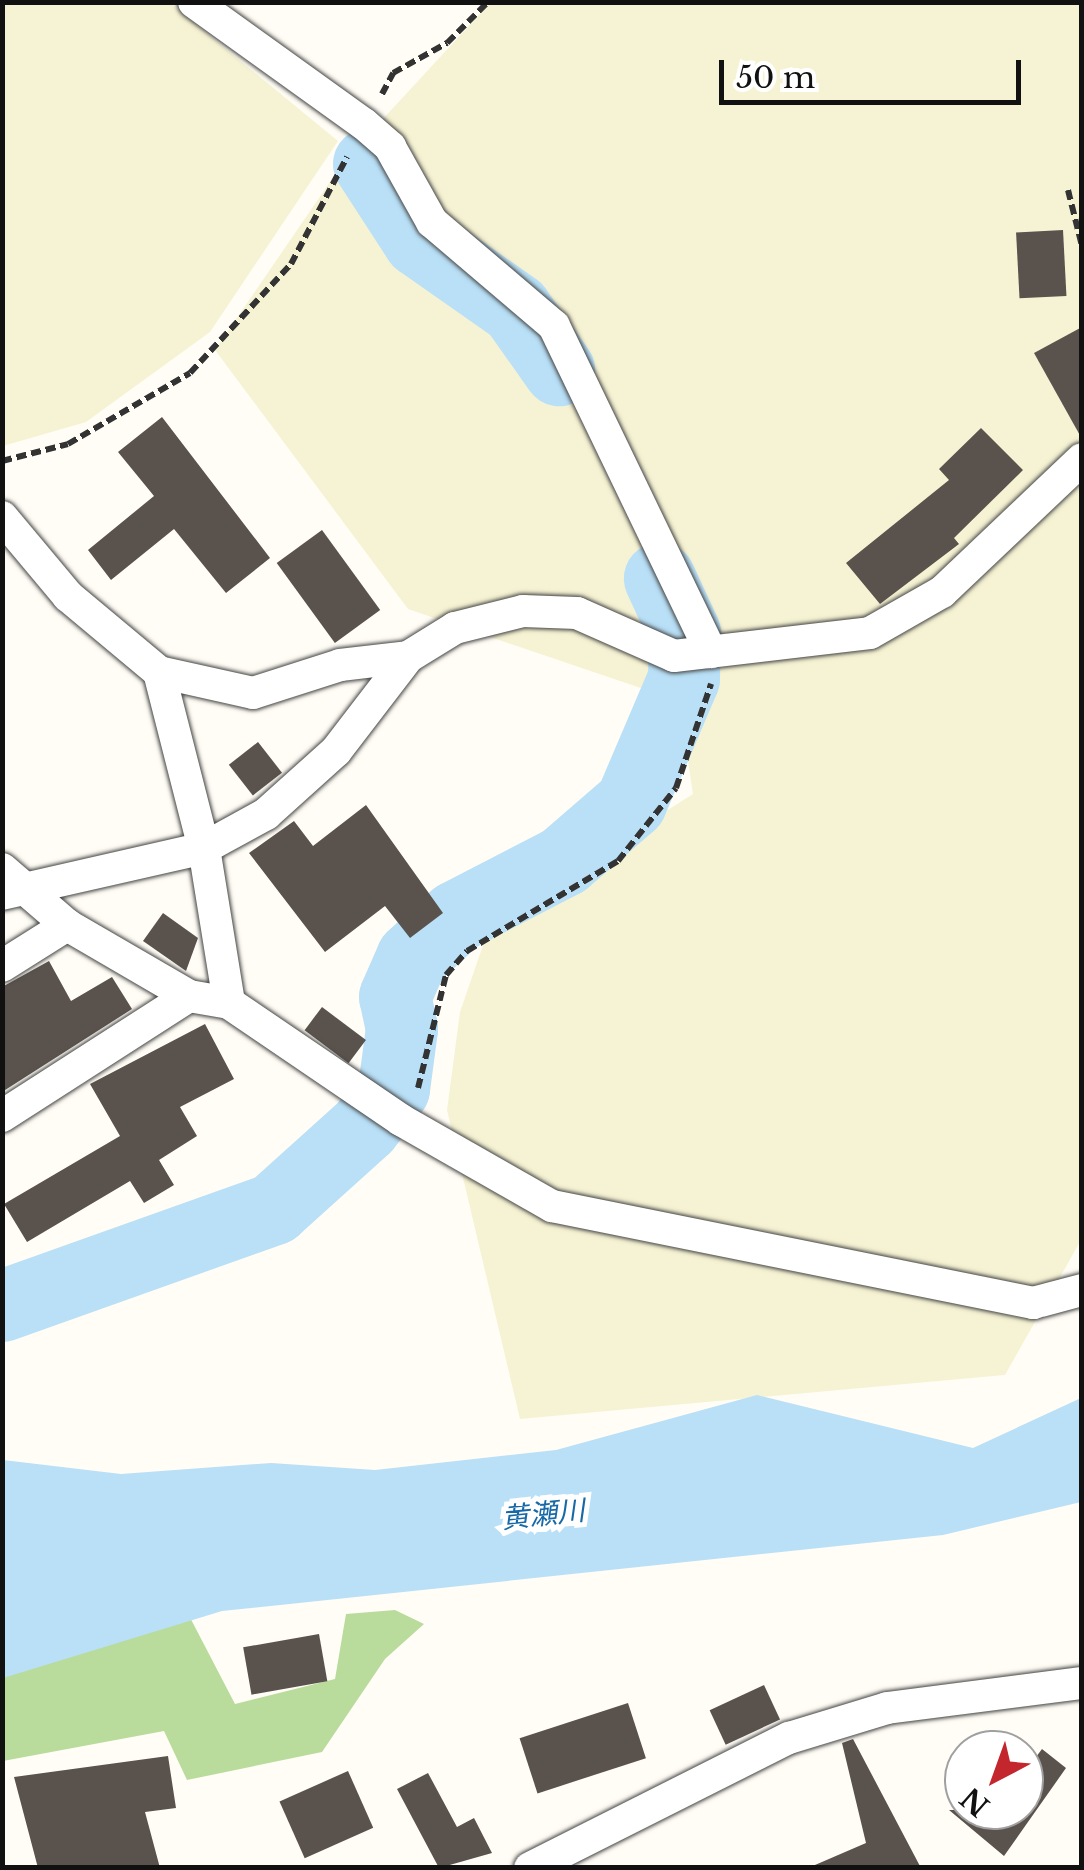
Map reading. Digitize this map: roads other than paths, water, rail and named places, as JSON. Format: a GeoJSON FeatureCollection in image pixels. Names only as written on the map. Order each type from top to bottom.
{"type":"FeatureCollection","features":[{"type":"Feature","properties":{"kind":"street"},"geometry":{"type":"LineString","coordinates":[[194,2],[364,124],[390,147],[432,222],[554,326],[709,652]]}},
{"type":"Feature","properties":{"kind":"street"},"geometry":{"type":"LineString","coordinates":[[14,893],[204,848],[266,814],[336,752],[408,657],[455,628],[523,610],[577,613],[674,656],[870,633],[942,592],[1082,458]]}},
{"type":"Feature","properties":{"kind":"street"},"geometry":{"type":"LineString","coordinates":[[2,518],[68,596],[158,672],[253,694],[340,664],[408,657]]}},
{"type":"Feature","properties":{"kind":"street"},"geometry":{"type":"LineString","coordinates":[[158,672],[204,848],[229,1003]]}},
{"type":"Feature","properties":{"kind":"street"},"geometry":{"type":"LineString","coordinates":[[2,869],[14,893],[190,996],[229,1003],[386,1110],[552,1206],[1033,1302],[1082,1290]]}},
{"type":"Feature","properties":{"kind":"street"},"geometry":{"type":"LineString","coordinates":[[2,966],[67,925]]}},
{"type":"Feature","properties":{"kind":"street"},"geometry":{"type":"LineString","coordinates":[[2,1116],[190,996]]}},
{"type":"Feature","properties":{"kind":"street"},"geometry":{"type":"LineString","coordinates":[[538,1865],[789,1738],[887,1708],[1082,1683]]}},
{"type":"Feature","properties":{"kind":"water","name":"黄瀬川"},"geometry":{"type":"Polygon","coordinates":[[[757,1395],[973,1448],[1081,1398],[1081,1502],[943,1535],[222,1611],[3,1678],[3,1460],[121,1474],[271,1463],[375,1470],[556,1450],[757,1395]]]}},
{"type":"Feature","properties":{"kind":"waterway"},"geometry":{"type":"LineString","coordinates":[[369,164],[419,241],[516,309],[559,370]]}},
{"type":"Feature","properties":{"kind":"waterway"},"geometry":{"type":"LineString","coordinates":[[2,1306],[274,1209],[365,1127],[394,1089],[402,1029],[395,997],[412,958],[456,917],[564,861],[631,803],[684,679],[685,633],[660,579]]}}]}
